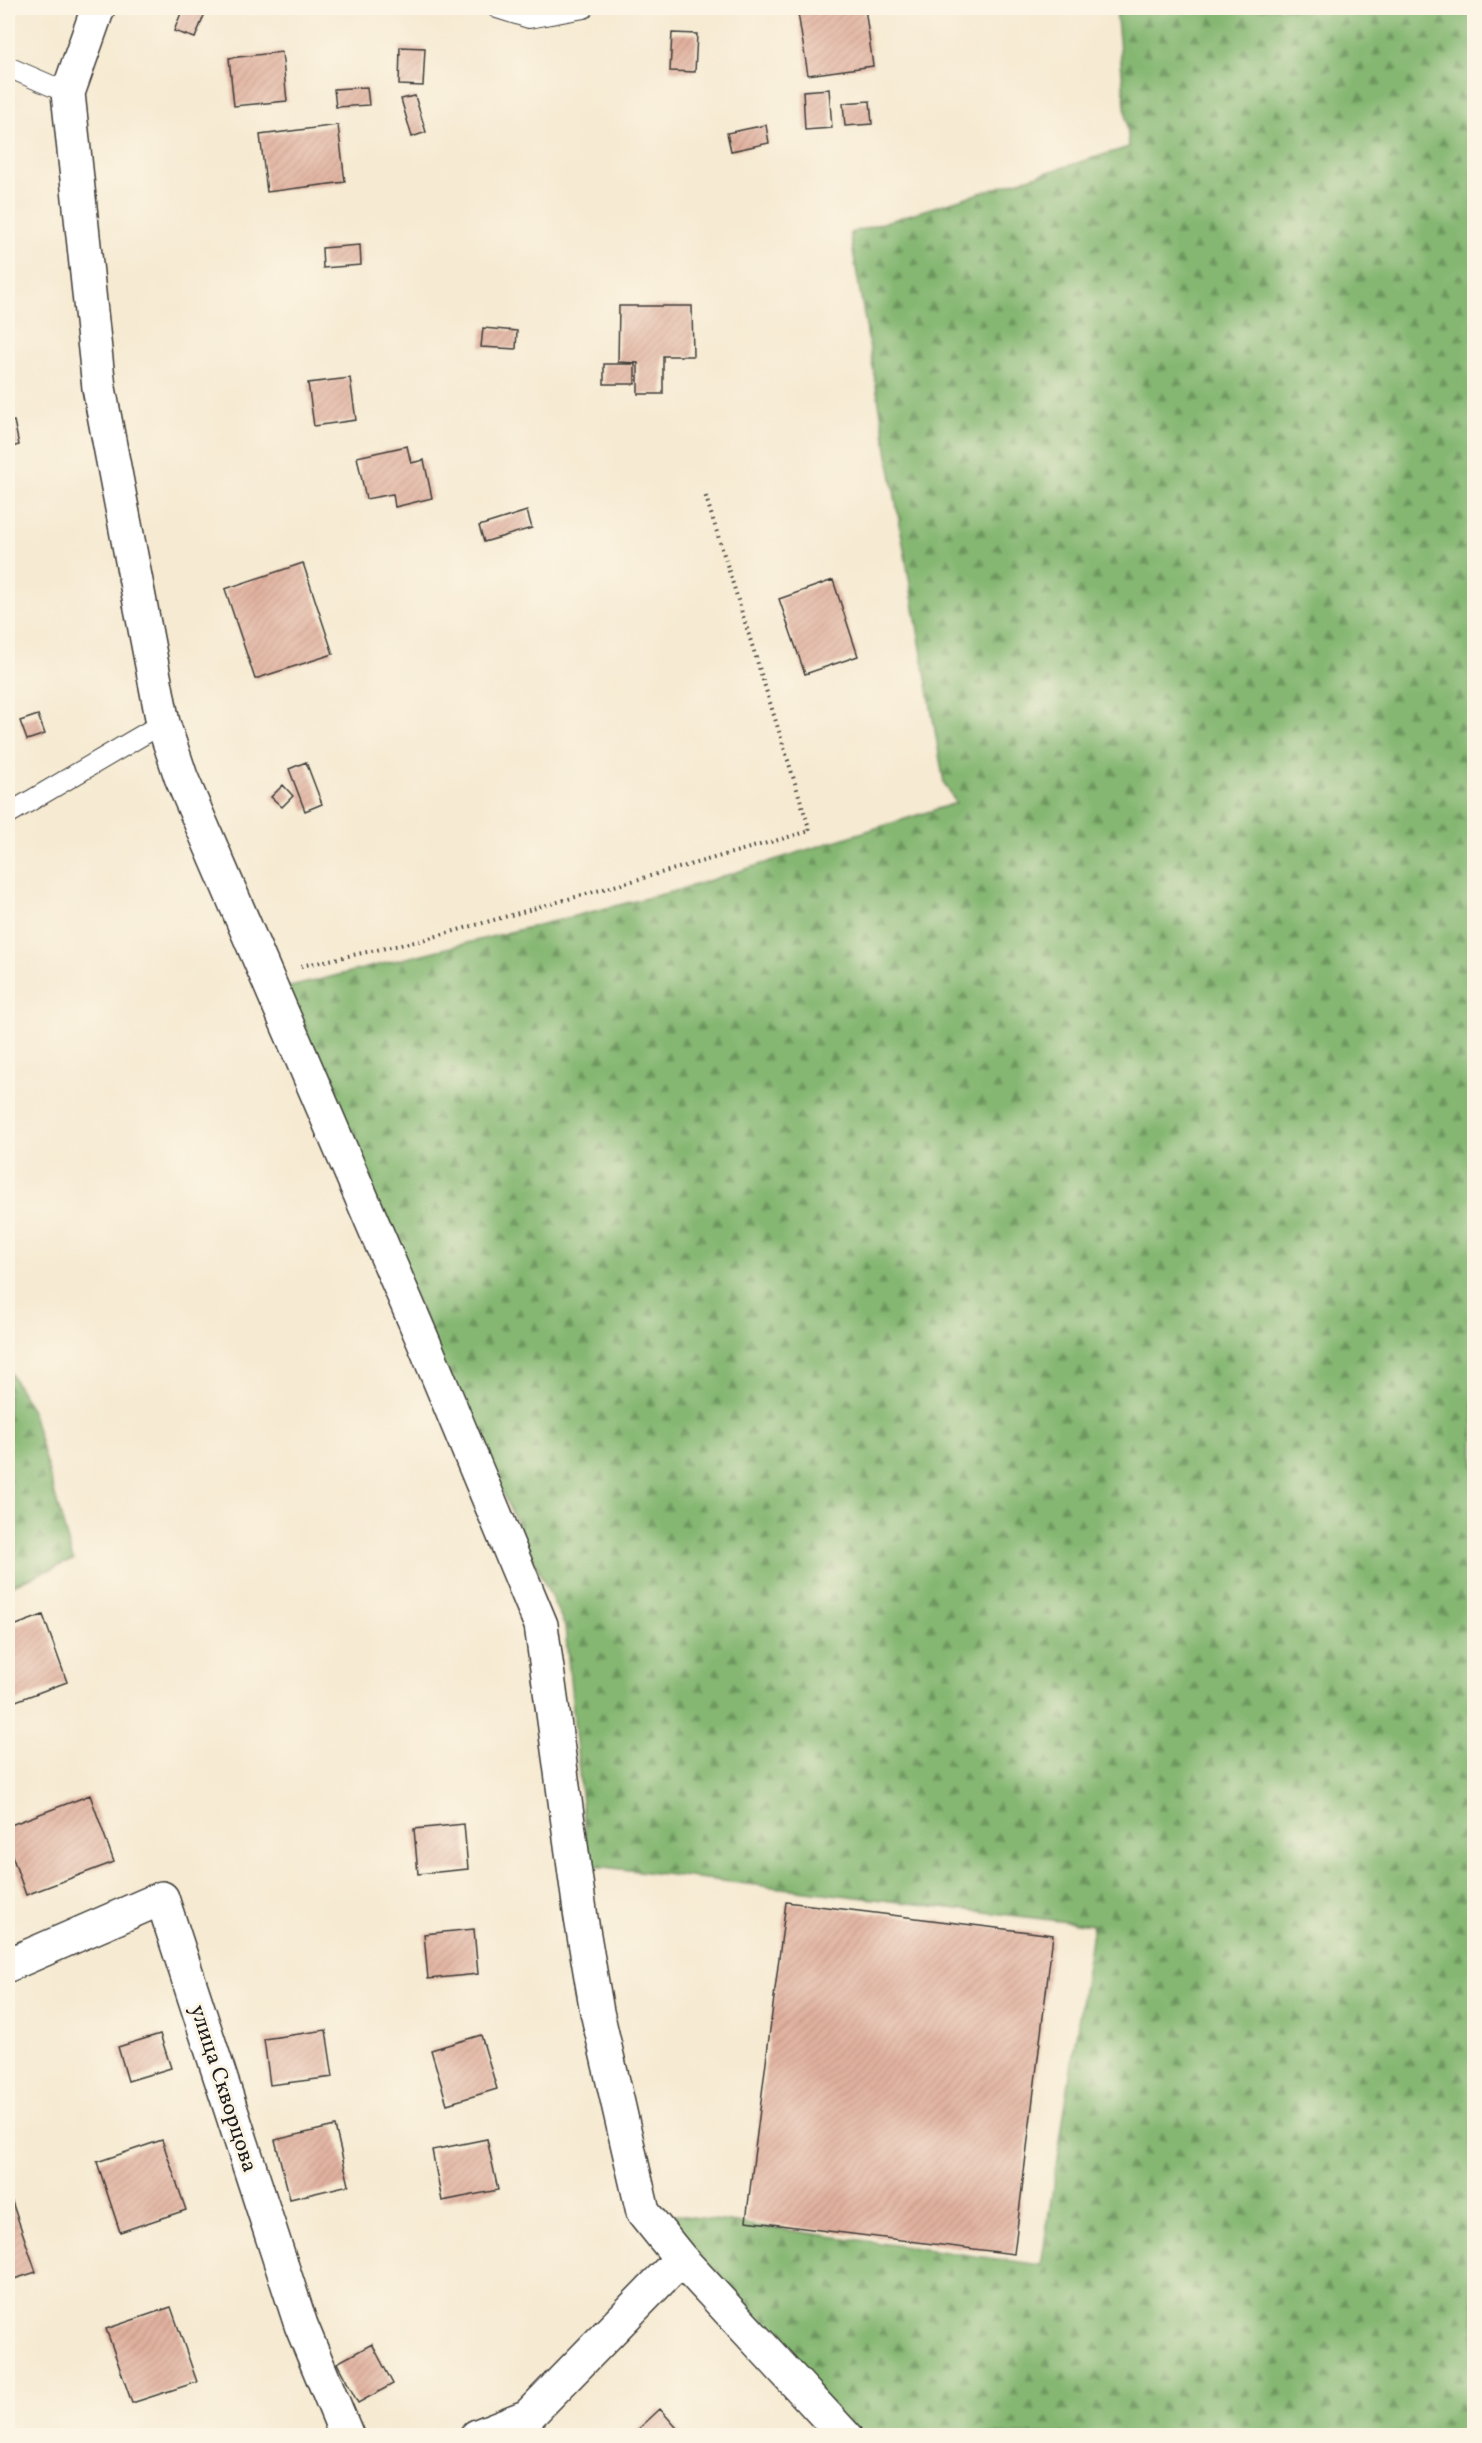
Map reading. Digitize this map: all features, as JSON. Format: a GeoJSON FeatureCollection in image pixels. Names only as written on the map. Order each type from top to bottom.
{"type":"FeatureCollection","features":[{"type":"Feature","properties":{"kind":"street"},"geometry":{"type":"LineString","coordinates":[[98,8],[68,93],[99,388],[163,723],[181,777],[424,1343],[541,1625],[581,1918],[597,2012],[643,2212],[681,2259],[845,2436]]}},
{"type":"Feature","properties":{"kind":"street","name":"улица Скворцова"},"geometry":{"type":"LineString","coordinates":[[8,1965],[162,1898],[301,2325],[347,2436]]}},
{"type":"Feature","properties":{"kind":"street"},"geometry":{"type":"LineString","coordinates":[[477,2436],[528,2416],[681,2259]]}},
{"type":"Feature","properties":{"kind":"lane"},"geometry":{"type":"LineString","coordinates":[[497,8],[529,18],[584,8]]}},
{"type":"Feature","properties":{"kind":"lane"},"geometry":{"type":"LineString","coordinates":[[8,67],[68,93]]}},
{"type":"Feature","properties":{"kind":"lane"},"geometry":{"type":"LineString","coordinates":[[8,814],[163,723]]}},
{"type":"Feature","properties":{"kind":"path"},"geometry":{"type":"LineString","coordinates":[[265,974],[419,941],[810,831],[705,494]]}},
{"type":"Feature","properties":{"kind":"green space"},"geometry":{"type":"Polygon","coordinates":[[[1116,8],[1474,8],[1474,2435],[850,2435],[656,2212],[1041,2265],[1093,1925],[588,1865],[565,1627],[461,1404],[282,989],[679,890],[956,803],[944,783],[850,233],[1129,147],[1116,8]]]}},
{"type":"Feature","properties":{"kind":"green space"},"geometry":{"type":"Polygon","coordinates":[[[8,1369],[31,1409],[73,1560],[8,1587],[8,1369]]]}},
{"type":"Feature","properties":{"kind":"building"},"geometry":{"type":"Polygon","coordinates":[[[183,8],[207,8],[195,38],[174,31],[183,8]]]}},
{"type":"Feature","properties":{"kind":"building"},"geometry":{"type":"Polygon","coordinates":[[[834,8],[865,8],[873,66],[808,75],[798,13],[834,8]]]}},
{"type":"Feature","properties":{"kind":"building"},"geometry":{"type":"Polygon","coordinates":[[[672,33],[697,34],[695,72],[670,71],[672,33]]]}},
{"type":"Feature","properties":{"kind":"building"},"geometry":{"type":"Polygon","coordinates":[[[400,47],[425,48],[423,86],[399,85],[400,47]]]}},
{"type":"Feature","properties":{"kind":"building"},"geometry":{"type":"Polygon","coordinates":[[[282,52],[287,101],[234,106],[229,58],[282,52]]]}},
{"type":"Feature","properties":{"kind":"building"},"geometry":{"type":"Polygon","coordinates":[[[367,87],[369,105],[336,107],[334,89],[367,87]]]}},
{"type":"Feature","properties":{"kind":"building"},"geometry":{"type":"Polygon","coordinates":[[[829,89],[832,128],[805,130],[803,91],[829,89]]]}},
{"type":"Feature","properties":{"kind":"building"},"geometry":{"type":"Polygon","coordinates":[[[415,96],[426,132],[412,137],[401,99],[415,96]]]}},
{"type":"Feature","properties":{"kind":"building"},"geometry":{"type":"Polygon","coordinates":[[[870,101],[872,124],[845,126],[843,103],[870,101]]]}},
{"type":"Feature","properties":{"kind":"building"},"geometry":{"type":"Polygon","coordinates":[[[338,125],[345,182],[267,192],[260,135],[338,125]]]}},
{"type":"Feature","properties":{"kind":"building"},"geometry":{"type":"Polygon","coordinates":[[[766,125],[769,143],[731,151],[727,133],[766,125]]]}},
{"type":"Feature","properties":{"kind":"building"},"geometry":{"type":"Polygon","coordinates":[[[360,245],[361,265],[323,268],[322,248],[360,245]]]}},
{"type":"Feature","properties":{"kind":"building"},"geometry":{"type":"Polygon","coordinates":[[[619,306],[692,306],[693,356],[663,356],[663,394],[638,394],[638,363],[618,362],[619,306]]]}},
{"type":"Feature","properties":{"kind":"building"},"geometry":{"type":"Polygon","coordinates":[[[483,328],[517,331],[516,349],[481,347],[483,328]]]}},
{"type":"Feature","properties":{"kind":"building"},"geometry":{"type":"Polygon","coordinates":[[[604,364],[635,364],[635,384],[604,384],[604,364]]]}},
{"type":"Feature","properties":{"kind":"building"},"geometry":{"type":"Polygon","coordinates":[[[350,378],[356,420],[314,426],[308,383],[350,378]]]}},
{"type":"Feature","properties":{"kind":"building"},"geometry":{"type":"Polygon","coordinates":[[[14,421],[19,445],[8,448],[8,422],[14,421]]]}},
{"type":"Feature","properties":{"kind":"building"},"geometry":{"type":"Polygon","coordinates":[[[407,446],[411,463],[424,460],[432,498],[395,507],[393,494],[366,499],[357,457],[407,446]]]}},
{"type":"Feature","properties":{"kind":"building"},"geometry":{"type":"Polygon","coordinates":[[[527,511],[532,528],[484,542],[479,526],[527,511]]]}},
{"type":"Feature","properties":{"kind":"building"},"geometry":{"type":"Polygon","coordinates":[[[303,563],[333,654],[255,679],[225,589],[303,563]]]}},
{"type":"Feature","properties":{"kind":"building"},"geometry":{"type":"Polygon","coordinates":[[[833,580],[858,656],[805,674],[779,599],[833,580]]]}},
{"type":"Feature","properties":{"kind":"building"},"geometry":{"type":"Polygon","coordinates":[[[38,715],[45,734],[27,740],[20,721],[38,715]]]}},
{"type":"Feature","properties":{"kind":"building"},"geometry":{"type":"Polygon","coordinates":[[[306,762],[322,804],[305,811],[289,769],[306,762]]]}},
{"type":"Feature","properties":{"kind":"building"},"geometry":{"type":"Polygon","coordinates":[[[283,785],[293,796],[282,807],[271,797],[283,785]]]}},
{"type":"Feature","properties":{"kind":"building"},"geometry":{"type":"Polygon","coordinates":[[[43,1615],[67,1682],[8,1704],[8,1628],[43,1615]]]}},
{"type":"Feature","properties":{"kind":"building"},"geometry":{"type":"Polygon","coordinates":[[[90,1795],[114,1862],[26,1895],[8,1844],[8,1826],[90,1795]]]}},
{"type":"Feature","properties":{"kind":"building"},"geometry":{"type":"Polygon","coordinates":[[[464,1824],[468,1869],[418,1874],[414,1829],[464,1824]]]}},
{"type":"Feature","properties":{"kind":"building"},"geometry":{"type":"Polygon","coordinates":[[[786,1902],[1053,1935],[1014,2254],[746,2221],[786,1902]]]}},
{"type":"Feature","properties":{"kind":"building"},"geometry":{"type":"Polygon","coordinates":[[[474,1929],[478,1974],[428,1979],[424,1934],[474,1929]]]}},
{"type":"Feature","properties":{"kind":"building"},"geometry":{"type":"Polygon","coordinates":[[[326,2030],[333,2077],[270,2085],[264,2039],[326,2030]]]}},
{"type":"Feature","properties":{"kind":"building"},"geometry":{"type":"Polygon","coordinates":[[[160,2034],[171,2068],[128,2081],[118,2047],[160,2034]]]}},
{"type":"Feature","properties":{"kind":"building"},"geometry":{"type":"Polygon","coordinates":[[[481,2035],[497,2089],[447,2104],[431,2050],[481,2035]]]}},
{"type":"Feature","properties":{"kind":"building"},"geometry":{"type":"Polygon","coordinates":[[[335,2126],[349,2185],[290,2199],[275,2140],[335,2126]]]}},
{"type":"Feature","properties":{"kind":"building"},"geometry":{"type":"Polygon","coordinates":[[[487,2139],[498,2190],[442,2201],[432,2150],[487,2139]]]}},
{"type":"Feature","properties":{"kind":"building"},"geometry":{"type":"Polygon","coordinates":[[[162,2140],[186,2210],[120,2232],[97,2162],[162,2140]]]}},
{"type":"Feature","properties":{"kind":"building"},"geometry":{"type":"Polygon","coordinates":[[[12,2202],[36,2272],[8,2281],[8,2203],[12,2202]]]}},
{"type":"Feature","properties":{"kind":"building"},"geometry":{"type":"Polygon","coordinates":[[[171,2307],[197,2382],[132,2403],[106,2329],[171,2307]]]}},
{"type":"Feature","properties":{"kind":"building"},"geometry":{"type":"Polygon","coordinates":[[[372,2344],[393,2384],[358,2403],[337,2363],[372,2344]]]}},
{"type":"Feature","properties":{"kind":"building"},"geometry":{"type":"Polygon","coordinates":[[[660,2409],[684,2436],[631,2436],[660,2409]]]}}]}
